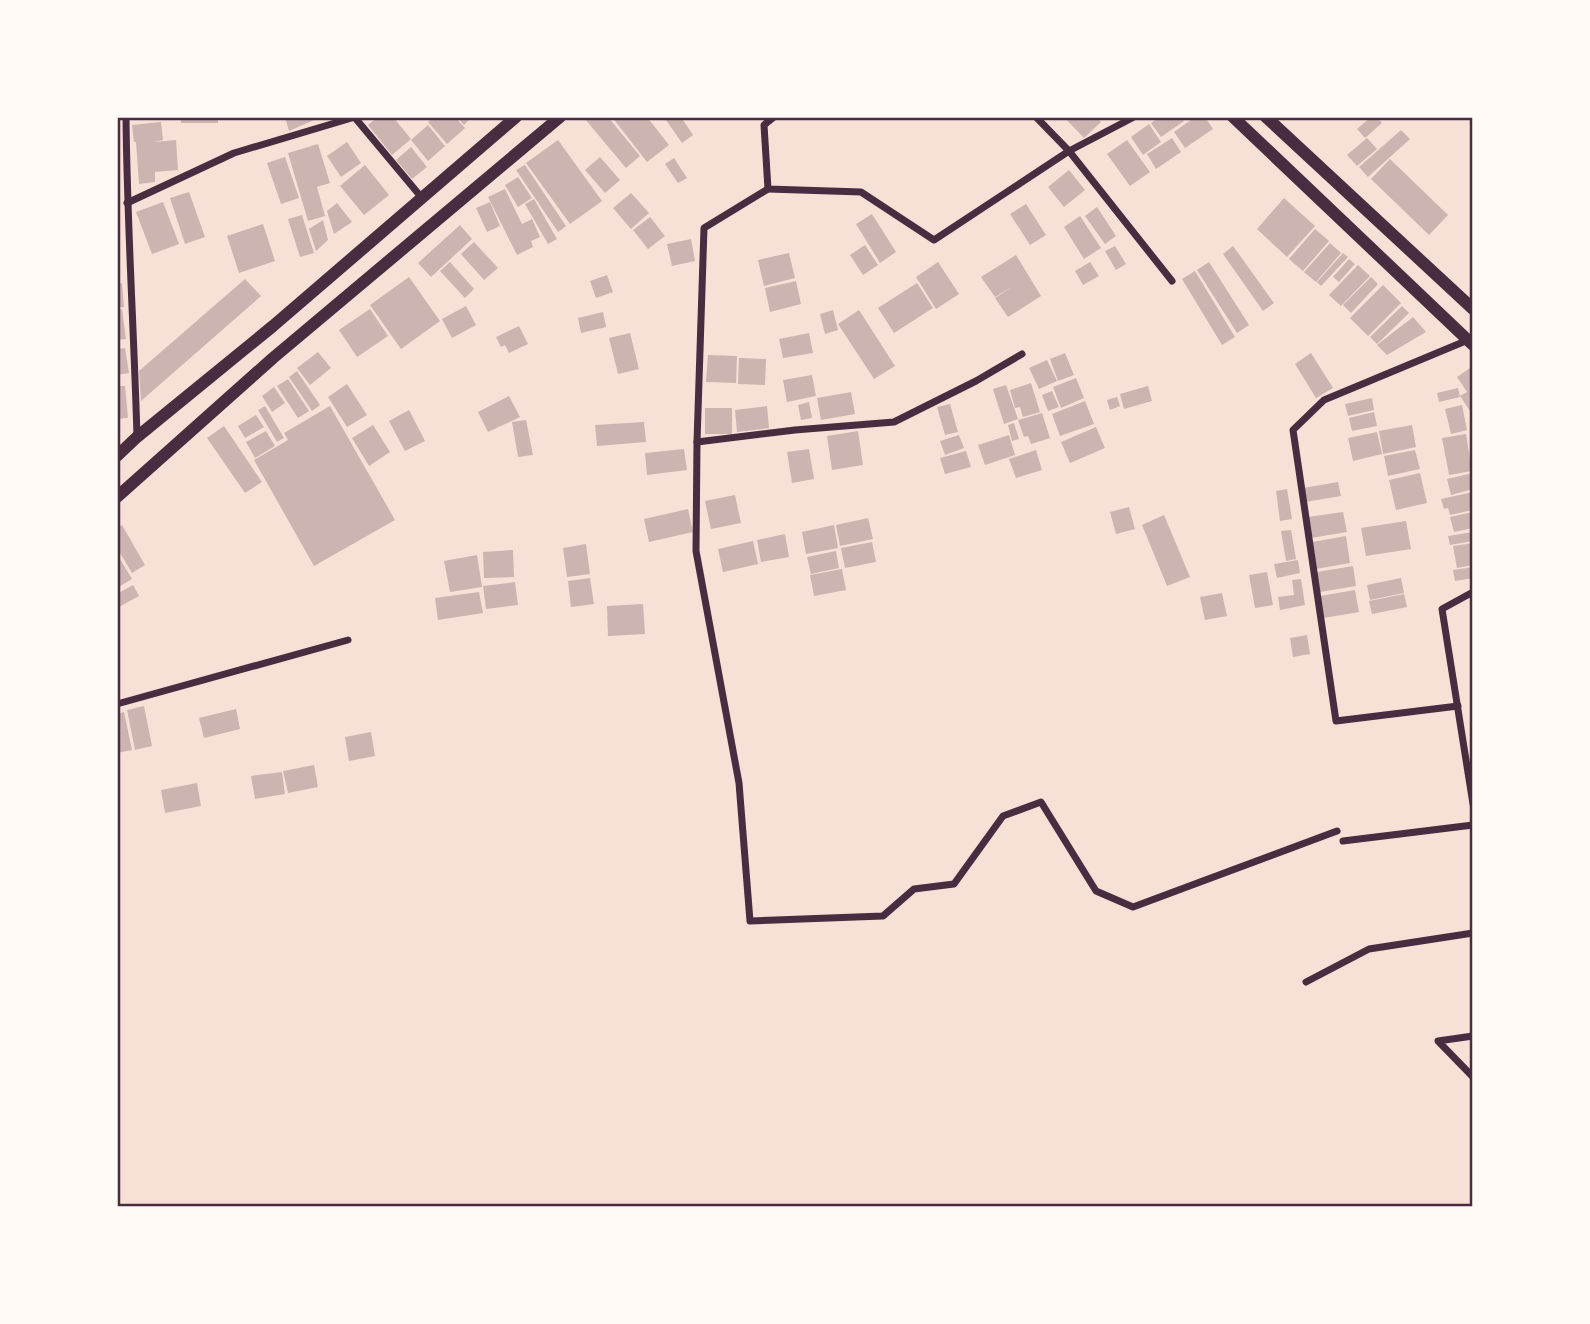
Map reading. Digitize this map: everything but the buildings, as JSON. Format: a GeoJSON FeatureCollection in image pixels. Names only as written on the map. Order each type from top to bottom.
{"type":"FeatureCollection","features":[{"type":"Feature","properties":{"kind":"highway"},"geometry":{"type":"LineString","coordinates":[[117,456],[516,117]]}},
{"type":"Feature","properties":{"kind":"highway"},"geometry":{"type":"LineString","coordinates":[[117,497],[273,358],[560,117]]}},
{"type":"Feature","properties":{"kind":"highway"},"geometry":{"type":"LineString","coordinates":[[1233,117],[1470,343]]}},
{"type":"Feature","properties":{"kind":"highway"},"geometry":{"type":"LineString","coordinates":[[1266,117],[1473,309]]}},
{"type":"Feature","properties":{"kind":"street"},"geometry":{"type":"LineString","coordinates":[[126,117],[137,437]]}},
{"type":"Feature","properties":{"kind":"street"},"geometry":{"type":"LineString","coordinates":[[759,117],[764,125],[768,189]]}},
{"type":"Feature","properties":{"kind":"street"},"geometry":{"type":"LineString","coordinates":[[764,125],[774,117]]}},
{"type":"Feature","properties":{"kind":"street"},"geometry":{"type":"LineString","coordinates":[[1036,117],[1069,151],[1172,281]]}},
{"type":"Feature","properties":{"kind":"street"},"geometry":{"type":"LineString","coordinates":[[1134,117],[1069,151],[934,240],[861,192],[768,189],[704,228],[696,551],[739,783],[750,921],[883,916],[914,889],[954,884],[1003,816],[1041,802],[1096,891],[1133,907],[1337,831]]}},
{"type":"Feature","properties":{"kind":"street"},"geometry":{"type":"LineString","coordinates":[[127,203],[234,153],[356,118],[422,198]]}},
{"type":"Feature","properties":{"kind":"street"},"geometry":{"type":"LineString","coordinates":[[1458,706],[1336,721],[1293,430],[1324,400],[1373,377],[1470,343]]}},
{"type":"Feature","properties":{"kind":"street"},"geometry":{"type":"LineString","coordinates":[[697,442],[894,422],[976,381],[1021,354]]}},
{"type":"Feature","properties":{"kind":"street"},"geometry":{"type":"LineString","coordinates":[[1473,592],[1442,609],[1473,804]]}},
{"type":"Feature","properties":{"kind":"street"},"geometry":{"type":"LineString","coordinates":[[117,704],[348,640]]}},
{"type":"Feature","properties":{"kind":"street"},"geometry":{"type":"LineString","coordinates":[[1343,841],[1473,825]]}},
{"type":"Feature","properties":{"kind":"street"},"geometry":{"type":"LineString","coordinates":[[1306,982],[1369,949],[1473,933]]}},
{"type":"Feature","properties":{"kind":"street"},"geometry":{"type":"LineString","coordinates":[[1473,1035],[1438,1041],[1473,1077]]}}]}
